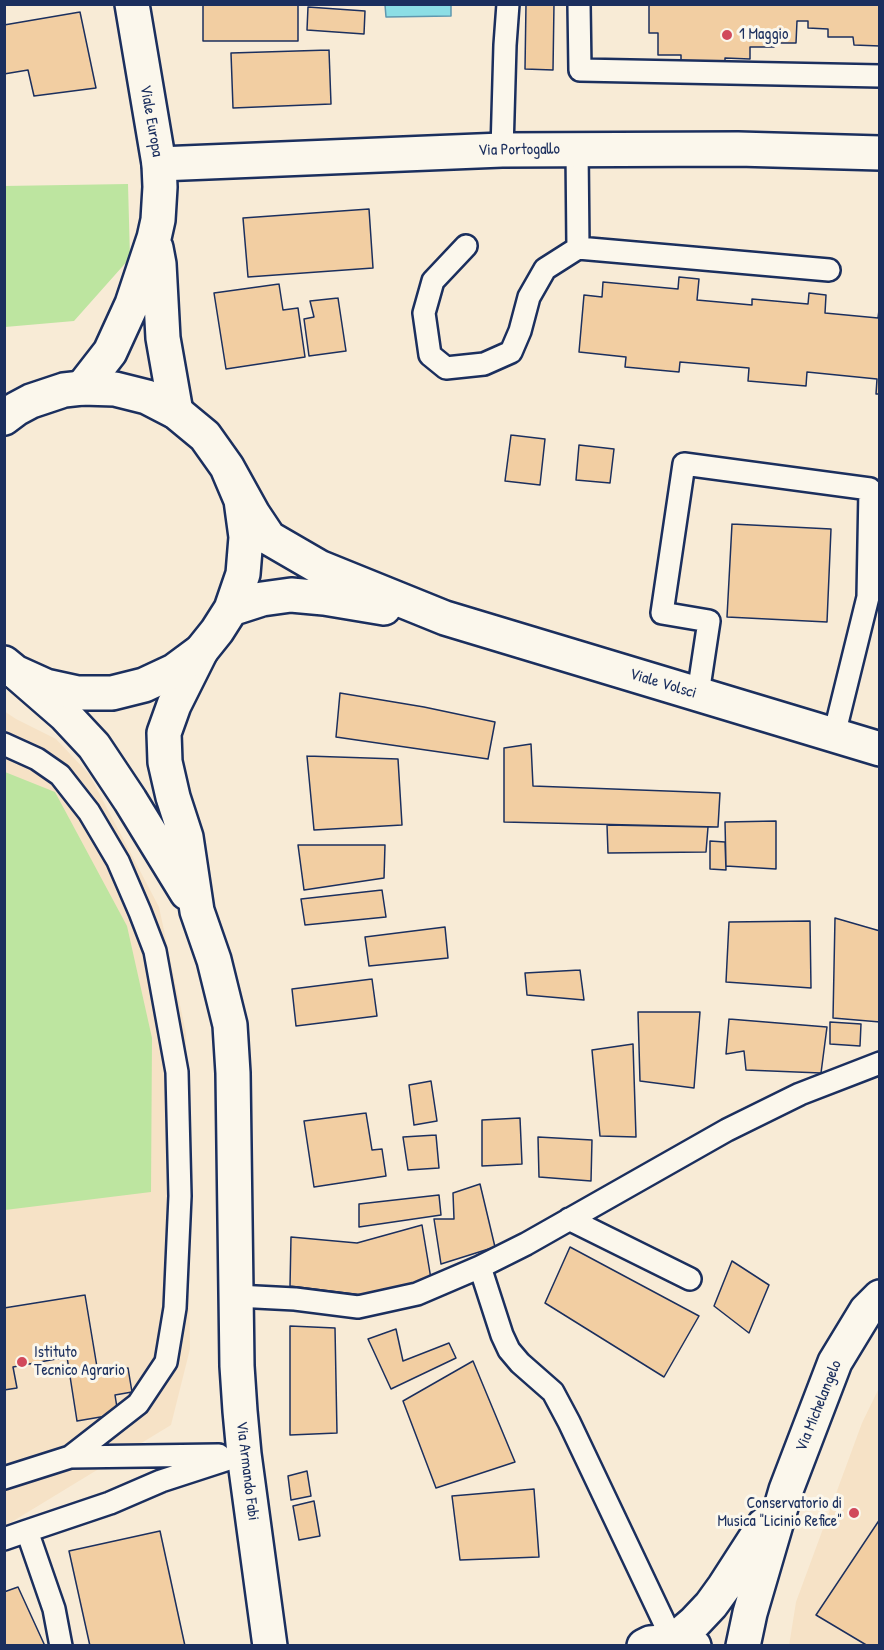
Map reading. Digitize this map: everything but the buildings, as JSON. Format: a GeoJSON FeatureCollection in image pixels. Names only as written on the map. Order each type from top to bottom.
{"type":"FeatureCollection","features":[{"type":"Feature","properties":{"kind":"street","name":"Viale Europa"},"geometry":{"type":"LineString","coordinates":[[132,4],[159,164],[158,220],[154,238]]}},
{"type":"Feature","properties":{"kind":"street","name":"Via Portogallo"},"geometry":{"type":"LineString","coordinates":[[159,164],[502,150],[738,149],[879,153]]}},
{"type":"Feature","properties":{"kind":"street"},"geometry":{"type":"LineString","coordinates":[[82,388],[111,352],[132,304],[154,238]]}},
{"type":"Feature","properties":{"kind":"street"},"geometry":{"type":"LineString","coordinates":[[154,238],[159,264],[163,338],[176,412]]}},
{"type":"Feature","properties":{"kind":"street","name":"Viale Volsci"},"geometry":{"type":"LineString","coordinates":[[8,413],[31,401],[64,390],[115,389],[147,397],[176,412],[205,436],[227,466],[253,514],[269,537],[319,567],[445,618],[879,749]]}},
{"type":"Feature","properties":{"kind":"street","name":"Viale Volsci"},"geometry":{"type":"LineString","coordinates":[[10,668],[46,686],[78,693],[112,693],[154,681],[174,671],[201,651],[231,609],[243,574],[246,537],[241,500],[227,466]]}},
{"type":"Feature","properties":{"kind":"street","name":"Viale Volsci"},"geometry":{"type":"LineString","coordinates":[[231,609],[262,599],[291,595],[324,598],[445,618]]}},
{"type":"Feature","properties":{"kind":"street"},"geometry":{"type":"LineString","coordinates":[[197,910],[186,837],[165,762],[164,734],[174,705],[201,651]]}},
{"type":"Feature","properties":{"kind":"street"},"geometry":{"type":"LineString","coordinates":[[10,668],[65,715],[94,746],[147,827],[197,910]]}},
{"type":"Feature","properties":{"kind":"street","name":"Via Armando Fabi"},"geometry":{"type":"LineString","coordinates":[[197,910],[214,960],[230,1025],[233,1073],[237,1366],[244,1455],[270,1646]]}},
{"type":"Feature","properties":{"kind":"street","name":"Via Michelangelo"},"geometry":{"type":"LineString","coordinates":[[743,1646],[750,1613],[786,1490],[835,1362],[866,1311],[879,1297]]}},
{"type":"Feature","properties":{"kind":"street","name":"Via Michelangelo"},"geometry":{"type":"LineString","coordinates":[[670,1644],[711,1605],[786,1490]]}},
{"type":"Feature","properties":{"kind":"lane"},"geometry":{"type":"LineString","coordinates":[[502,150],[508,4]]}},
{"type":"Feature","properties":{"kind":"lane"},"geometry":{"type":"LineString","coordinates":[[579,4],[580,70],[879,76]]}},
{"type":"Feature","properties":{"kind":"lane"},"geometry":{"type":"LineString","coordinates":[[577,149],[578,248]]}},
{"type":"Feature","properties":{"kind":"lane"},"geometry":{"type":"LineString","coordinates":[[466,246],[433,281],[424,313],[430,355],[446,368],[484,364],[511,352],[520,331],[529,297],[545,269],[578,248],[829,270]]}},
{"type":"Feature","properties":{"kind":"lane"},"geometry":{"type":"LineString","coordinates":[[698,694],[709,621],[662,613],[684,464],[870,489],[868,597],[834,735]]}},
{"type":"Feature","properties":{"kind":"lane"},"geometry":{"type":"LineString","coordinates":[[4,744],[37,759],[60,775],[89,812],[118,861],[141,912],[155,951],[177,1072],[180,1196],[175,1308],[166,1362],[138,1404],[70,1457]]}},
{"type":"Feature","properties":{"kind":"lane"},"geometry":{"type":"LineString","coordinates":[[236,1296],[295,1299],[358,1307],[417,1294],[526,1244],[737,1125],[800,1094],[879,1063]]}},
{"type":"Feature","properties":{"kind":"lane"},"geometry":{"type":"LineString","coordinates":[[569,1219],[690,1279]]}},
{"type":"Feature","properties":{"kind":"lane"},"geometry":{"type":"LineString","coordinates":[[480,1267],[509,1350],[552,1392],[569,1422],[670,1644]]}},
{"type":"Feature","properties":{"kind":"lane"},"geometry":{"type":"LineString","coordinates":[[4,1478],[70,1457],[244,1455]]}},
{"type":"Feature","properties":{"kind":"lane"},"geometry":{"type":"LineString","coordinates":[[4,1539],[110,1503],[161,1481],[244,1455]]}},
{"type":"Feature","properties":{"kind":"lane"},"geometry":{"type":"LineString","coordinates":[[27,1531],[54,1609],[61,1646]]}},
{"type":"Feature","properties":{"kind":"shaded area"},"geometry":{"type":"Polygon","coordinates":[[[4,711],[56,739],[89,774],[159,907],[186,1033],[190,1349],[171,1425],[5,1526],[4,711]]]}},
{"type":"Feature","properties":{"kind":"shaded area","name":"Conservatorio di Musica \"Licinio Refice\""},"geometry":{"type":"Polygon","coordinates":[[[879,1388],[879,1645],[789,1646],[796,1602],[862,1423],[879,1388]]]}},
{"type":"Feature","properties":{"kind":"green space"},"geometry":{"type":"Polygon","coordinates":[[[128,184],[130,258],[74,321],[5,327],[4,186],[128,184]]]}},
{"type":"Feature","properties":{"kind":"green space"},"geometry":{"type":"Polygon","coordinates":[[[5,772],[55,792],[127,926],[152,1038],[151,1192],[5,1210],[5,772]]]}},
{"type":"Feature","properties":{"kind":"water"},"geometry":{"type":"Polygon","coordinates":[[[385,5],[451,5],[451,16],[386,17],[385,5]]]}},
{"type":"Feature","properties":{"kind":"place","name":"1 Maggio"},"geometry":{"type":"Point","coordinates":[727,35]}},
{"type":"Feature","properties":{"kind":"place","name":"Istituto Tecnico Agrario"},"geometry":{"type":"Point","coordinates":[22,1362]}},
{"type":"Feature","properties":{"kind":"place","name":"Conservatorio di Musica \"Licinio Refice\""},"geometry":{"type":"Point","coordinates":[854,1513]}}]}
